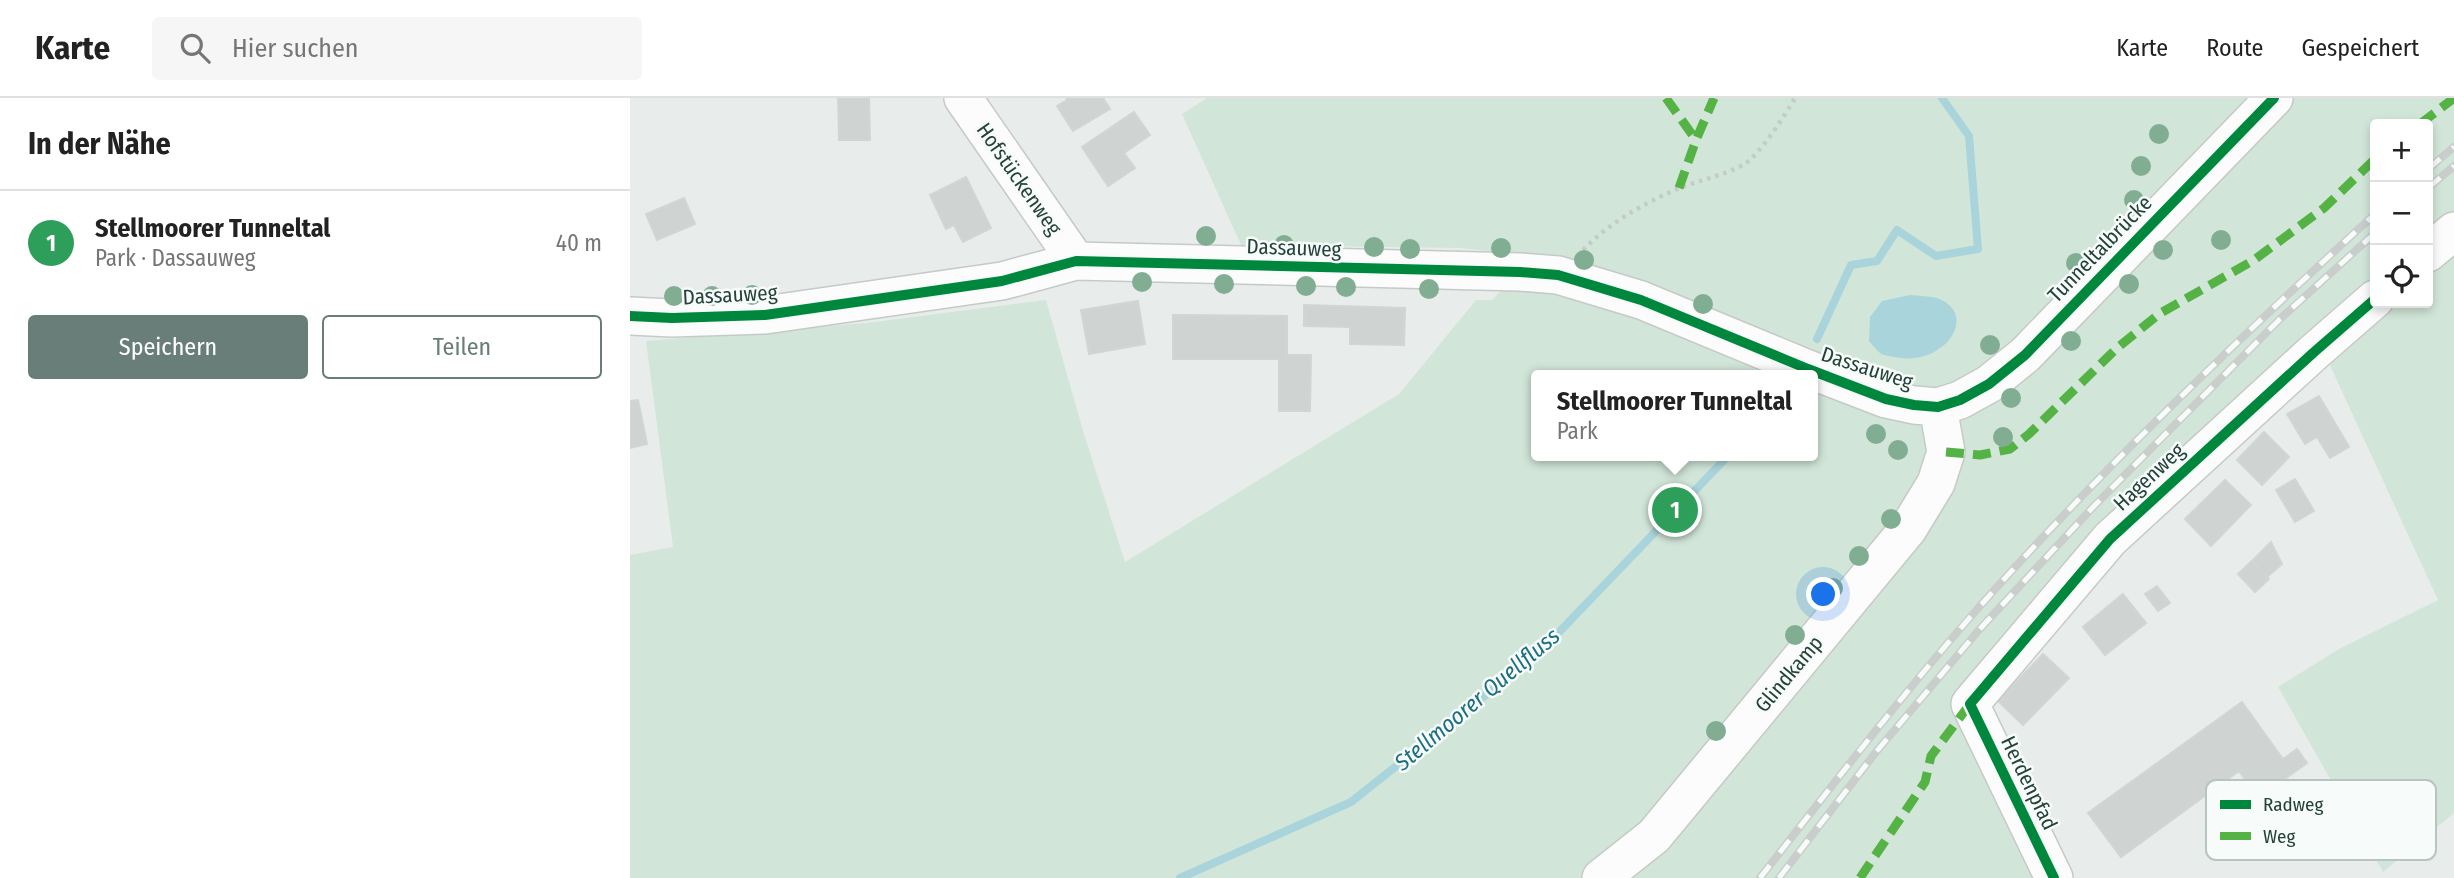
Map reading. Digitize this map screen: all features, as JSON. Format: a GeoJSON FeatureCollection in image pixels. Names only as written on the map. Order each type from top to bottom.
{"type":"FeatureCollection","features":[{"type":"Feature","properties":{"kind":"street","name":"Hofstückenweg"},"geometry":{"type":"LineString","coordinates":[[963,98],[1076,261]]}},
{"type":"Feature","properties":{"kind":"street","name":"Tunneltalbrücke"},"geometry":{"type":"LineString","coordinates":[[1938,407],[1959,400],[1989,384],[2025,355],[2274,98]]}},
{"type":"Feature","properties":{"kind":"street"},"geometry":{"type":"LineString","coordinates":[[2433,249],[2454,230]]}},
{"type":"Feature","properties":{"kind":"street","name":"Dassauweg"},"geometry":{"type":"LineString","coordinates":[[630,316],[672,318],[765,315],[1002,281],[1076,261],[1558,275],[1641,300],[1811,370]]}},
{"type":"Feature","properties":{"kind":"street","name":"Hagenweg"},"geometry":{"type":"LineString","coordinates":[[1970,704],[2110,539],[2370,303]]}},
{"type":"Feature","properties":{"kind":"street","name":"Dassauweg"},"geometry":{"type":"LineString","coordinates":[[1818,373],[1886,399],[1938,407]]}},
{"type":"Feature","properties":{"kind":"street","name":"Glindkamp"},"geometry":{"type":"LineString","coordinates":[[1601,878],[1654,836],[1908,529],[1936,483],[1946,452],[1938,407]]}},
{"type":"Feature","properties":{"kind":"street","name":"Herdenpfad"},"geometry":{"type":"LineString","coordinates":[[1970,704],[2054,878]]}},
{"type":"Feature","properties":{"kind":"path"},"geometry":{"type":"LineString","coordinates":[[1558,275],[1600,232],[1632,212],[1679,188],[1745,164],[1783,120],[1795,98]]}},
{"type":"Feature","properties":{"kind":"green space"},"geometry":{"type":"Polygon","coordinates":[[[1207,98],[2454,98],[2454,813],[2436,828],[2436,780],[2331,780],[2278,687],[2339,649],[2438,600],[2328,361],[2154,482],[1995,645],[1965,681],[2073,878],[630,878],[630,555],[673,547],[646,341],[866,323],[1046,300],[1083,431],[1125,562],[1399,394],[1476,300],[1492,300],[1534,256],[1460,248],[1241,245],[1182,114],[1207,98]]]}},
{"type":"Feature","properties":{"kind":"green space"},"geometry":{"type":"Polygon","coordinates":[[[2376,860],[2397,860],[2383,872],[2376,860]]]}},
{"type":"Feature","properties":{"kind":"water"},"geometry":{"type":"Polygon","coordinates":[[[1910,295],[1937,298],[1950,306],[1956,316],[1956,327],[1951,338],[1928,355],[1913,358],[1882,354],[1869,341],[1870,317],[1882,301],[1910,295]]]}},
{"type":"Feature","properties":{"kind":"building"},"geometry":{"type":"Polygon","coordinates":[[[838,98],[869,98],[870,140],[839,140],[838,98]]]}},
{"type":"Feature","properties":{"kind":"building"},"geometry":{"type":"Polygon","coordinates":[[[1066,98],[1103,98],[1110,109],[1073,131],[1057,106],[1067,100],[1066,98]]]}},
{"type":"Feature","properties":{"kind":"building"},"geometry":{"type":"Polygon","coordinates":[[[1134,112],[1150,135],[1124,153],[1135,168],[1108,186],[1082,147],[1134,112]]]}},
{"type":"Feature","properties":{"kind":"building"},"geometry":{"type":"Polygon","coordinates":[[[966,177],[991,228],[963,242],[954,225],[946,229],[930,195],[966,177]]]}},
{"type":"Feature","properties":{"kind":"building"},"geometry":{"type":"Polygon","coordinates":[[[684,198],[695,224],[657,240],[646,214],[684,198]]]}},
{"type":"Feature","properties":{"kind":"building"},"geometry":{"type":"Polygon","coordinates":[[[1138,301],[1145,344],[1089,354],[1081,310],[1138,301]]]}},
{"type":"Feature","properties":{"kind":"building"},"geometry":{"type":"Polygon","coordinates":[[[1304,305],[1405,308],[1404,345],[1350,344],[1350,327],[1304,326],[1304,305]]]}},
{"type":"Feature","properties":{"kind":"building"},"geometry":{"type":"Polygon","coordinates":[[[1173,315],[1287,316],[1287,355],[1311,355],[1310,411],[1279,411],[1279,359],[1173,359],[1173,315]]]}},
{"type":"Feature","properties":{"kind":"building"},"geometry":{"type":"Polygon","coordinates":[[[2319,396],[2349,447],[2330,458],[2317,437],[2305,444],[2287,414],[2319,396]]]}},
{"type":"Feature","properties":{"kind":"building"},"geometry":{"type":"Polygon","coordinates":[[[638,400],[647,444],[630,448],[630,401],[638,400]]]}},
{"type":"Feature","properties":{"kind":"building"},"geometry":{"type":"Polygon","coordinates":[[[2264,432],[2289,457],[2262,485],[2237,460],[2264,432]]]}},
{"type":"Feature","properties":{"kind":"building"},"geometry":{"type":"Polygon","coordinates":[[[2295,479],[2314,511],[2295,522],[2276,490],[2295,479]]]}},
{"type":"Feature","properties":{"kind":"building"},"geometry":{"type":"Polygon","coordinates":[[[2225,480],[2251,505],[2211,546],[2185,519],[2225,480]]]}},
{"type":"Feature","properties":{"kind":"building"},"geometry":{"type":"Polygon","coordinates":[[[2271,542],[2282,564],[2267,577],[2252,561],[2271,542]]]}},
{"type":"Feature","properties":{"kind":"building"},"geometry":{"type":"Polygon","coordinates":[[[2252,561],[2269,579],[2255,592],[2238,574],[2252,561]]]}},
{"type":"Feature","properties":{"kind":"building"},"geometry":{"type":"Polygon","coordinates":[[[2157,586],[2170,603],[2158,611],[2145,594],[2157,586]]]}},
{"type":"Feature","properties":{"kind":"building"},"geometry":{"type":"Polygon","coordinates":[[[2123,594],[2146,623],[2105,655],[2083,627],[2123,594]]]}},
{"type":"Feature","properties":{"kind":"building"},"geometry":{"type":"Polygon","coordinates":[[[2043,654],[2069,678],[2023,725],[1998,701],[2043,654]]]}},
{"type":"Feature","properties":{"kind":"building"},"geometry":{"type":"Polygon","coordinates":[[[2242,702],[2283,759],[2297,749],[2307,763],[2283,780],[2245,780],[2239,771],[2227,780],[2206,780],[2206,795],[2121,857],[2088,813],[2242,702]]]}},
{"type":"Feature","properties":{"kind":"waterway","name":"Stellmoorer Quellfluss"},"geometry":{"type":"LineString","coordinates":[[1817,339],[1851,265],[1877,261],[1897,230],[1936,256],[1978,249],[1969,136],[1942,98]]}},
{"type":"Feature","properties":{"kind":"waterway","name":"Stellmoorer Quellfluss"},"geometry":{"type":"LineString","coordinates":[[1180,878],[1351,802],[1540,652],[1723,461]]}},
{"type":"Feature","properties":{"kind":"railway"},"geometry":{"type":"LineString","coordinates":[[2433,165],[2454,147]]}},
{"type":"Feature","properties":{"kind":"railway"},"geometry":{"type":"LineString","coordinates":[[2433,184],[2454,166]]}},
{"type":"Feature","properties":{"kind":"railway"},"geometry":{"type":"LineString","coordinates":[[1760,878],[1913,685],[2014,568],[2165,412],[2370,219]]}},
{"type":"Feature","properties":{"kind":"railway"},"geometry":{"type":"LineString","coordinates":[[1779,878],[1876,752],[1978,631],[2095,505],[2280,319],[2370,238]]}},
{"type":"Feature","properties":{"kind":"marked path"},"geometry":{"type":"LineString","coordinates":[[1666,98],[1696,140]]}},
{"type":"Feature","properties":{"kind":"marked path"},"geometry":{"type":"LineString","coordinates":[[1679,188],[1714,98]]}},
{"type":"Feature","properties":{"kind":"marked path"},"geometry":{"type":"LineString","coordinates":[[2427,119],[2454,98]]}},
{"type":"Feature","properties":{"kind":"marked path"},"geometry":{"type":"LineString","coordinates":[[1946,452],[1980,455],[2010,449],[2029,434],[2117,348],[2159,314],[2254,260],[2324,208],[2370,164]]}},
{"type":"Feature","properties":{"kind":"marked path"},"geometry":{"type":"LineString","coordinates":[[1860,878],[1925,782],[1931,756],[1970,704]]}},
{"type":"Feature","properties":{"kind":"cycle path"},"geometry":{"type":"LineString","coordinates":[[1818,373],[1886,399],[1938,407],[1960,400],[1989,384],[2025,355],[2274,98]]}},
{"type":"Feature","properties":{"kind":"cycle path"},"geometry":{"type":"LineString","coordinates":[[630,316],[672,318],[765,315],[1002,281],[1076,261],[1520,272],[1558,275],[1641,300],[1811,370]]}},
{"type":"Feature","properties":{"kind":"cycle path"},"geometry":{"type":"LineString","coordinates":[[2054,878],[1970,704],[2110,539],[2370,303]]}},
{"type":"Feature","properties":{"kind":"place","name":"Stellmoorer Tunneltal"},"geometry":{"type":"Point","coordinates":[1675,510]}}]}
